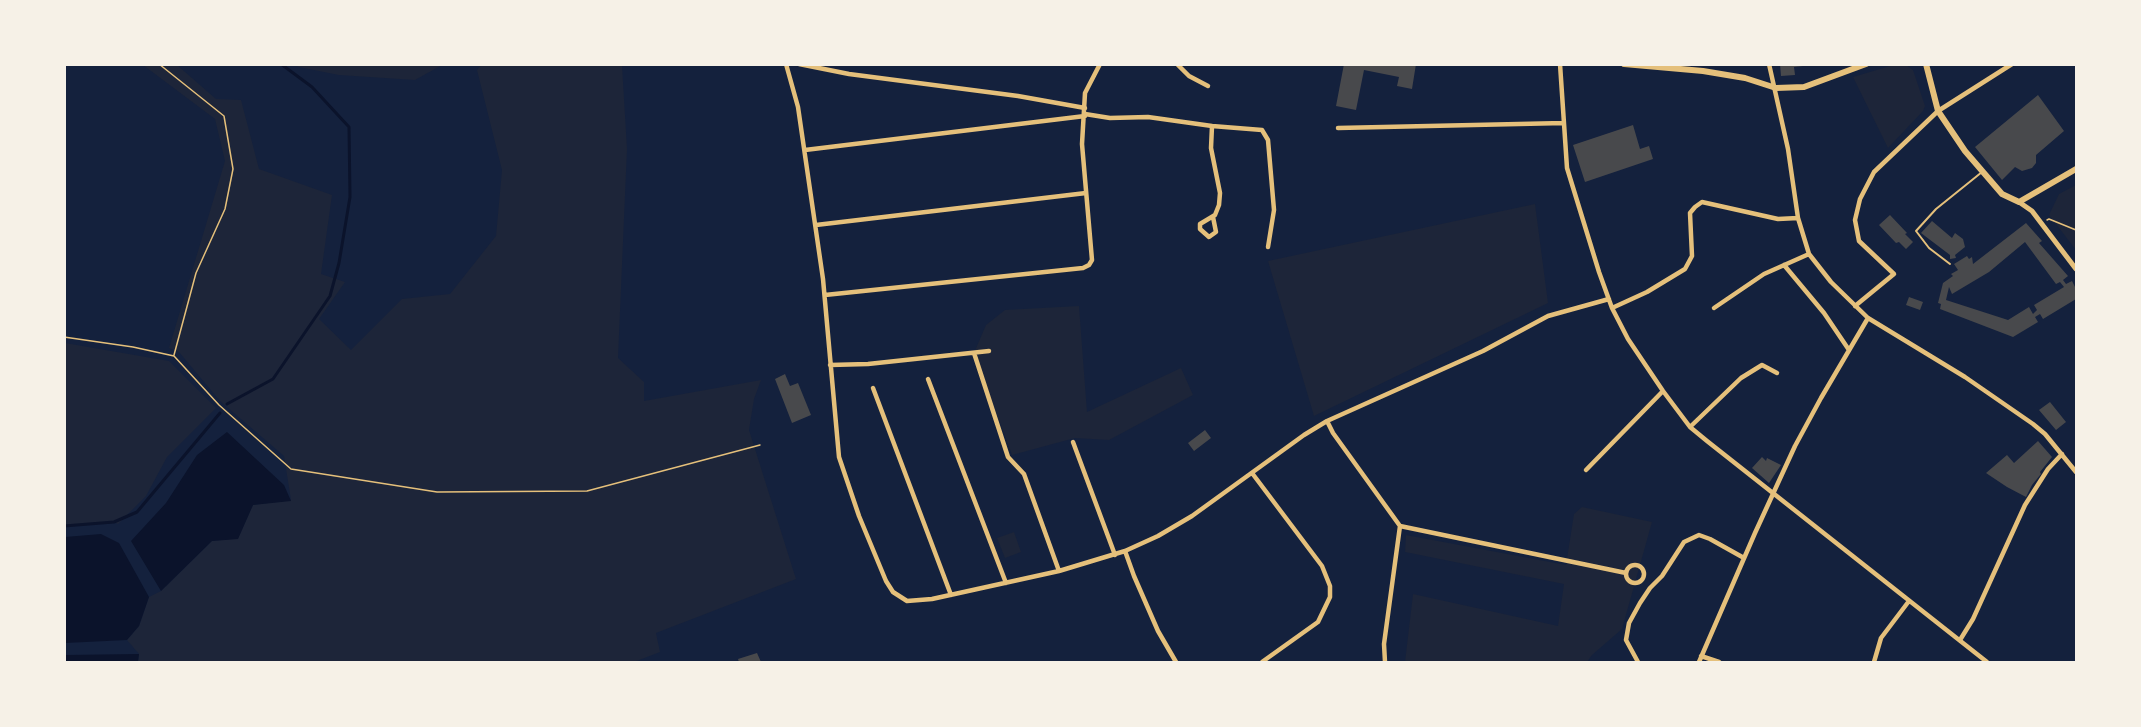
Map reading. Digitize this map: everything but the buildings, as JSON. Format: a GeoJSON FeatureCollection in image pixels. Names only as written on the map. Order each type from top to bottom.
{"type":"FeatureCollection","features":[{"type":"Feature","properties":{"kind":"main road"},"geometry":{"type":"LineString","coordinates":[[1624,64],[1736,76],[1776,88],[1804,87],[1866,64]]}},
{"type":"Feature","properties":{"kind":"main road"},"geometry":{"type":"LineString","coordinates":[[1926,64],[1938,111],[1965,151],[2002,194],[2019,202],[2076,169]]}},
{"type":"Feature","properties":{"kind":"street"},"geometry":{"type":"LineString","coordinates":[[786,64],[798,107],[816,225],[825,295],[839,457],[859,516],[886,581],[893,592],[907,601],[916,602],[1059,571],[1125,551],[1158,536],[1192,516],[1327,421],[1483,351],[1548,316],[1609,300]]}},
{"type":"Feature","properties":{"kind":"street"},"geometry":{"type":"LineString","coordinates":[[799,64],[849,74],[1018,96],[1085,108]]}},
{"type":"Feature","properties":{"kind":"street"},"geometry":{"type":"LineString","coordinates":[[825,295],[1083,268],[1092,260],[1082,144],[1085,93],[1100,64]]}},
{"type":"Feature","properties":{"kind":"street"},"geometry":{"type":"LineString","coordinates":[[1177,64],[1189,76],[1208,86]]}},
{"type":"Feature","properties":{"kind":"street"},"geometry":{"type":"LineString","coordinates":[[1560,64],[1567,168],[1612,308],[1628,339],[1663,391],[1690,427],[1987,663]]}},
{"type":"Feature","properties":{"kind":"street"},"geometry":{"type":"LineString","coordinates":[[1769,64],[1788,149],[1798,218],[1809,254],[1831,282],[1868,318],[1965,377],[2026,419],[2045,434],[2076,472]]}},
{"type":"Feature","properties":{"kind":"street"},"geometry":{"type":"LineString","coordinates":[[1855,306],[1894,274],[1859,241],[1855,220],[1860,199],[1874,172],[1938,111],[2012,64]]}},
{"type":"Feature","properties":{"kind":"street"},"geometry":{"type":"LineString","coordinates":[[805,150],[1085,115],[1110,118],[1148,117],[1262,130],[1268,140],[1274,210],[1268,247]]}},
{"type":"Feature","properties":{"kind":"street"},"geometry":{"type":"LineString","coordinates":[[1338,128],[1564,123]]}},
{"type":"Feature","properties":{"kind":"street"},"geometry":{"type":"LineString","coordinates":[[1212,126],[1211,148],[1220,193],[1219,205],[1213,216]]}},
{"type":"Feature","properties":{"kind":"street"},"geometry":{"type":"LineString","coordinates":[[816,225],[1086,193]]}},
{"type":"Feature","properties":{"kind":"street"},"geometry":{"type":"LineString","coordinates":[[1612,308],[1647,292],[1685,269],[1692,256],[1690,213],[1702,202],[1778,219],[1798,218]]}},
{"type":"Feature","properties":{"kind":"street"},"geometry":{"type":"LineString","coordinates":[[2019,202],[2032,211],[2076,269]]}},
{"type":"Feature","properties":{"kind":"street"},"geometry":{"type":"LineString","coordinates":[[1714,308],[1764,274],[1809,254]]}},
{"type":"Feature","properties":{"kind":"street"},"geometry":{"type":"LineString","coordinates":[[1784,265],[1824,313],[1849,350]]}},
{"type":"Feature","properties":{"kind":"street"},"geometry":{"type":"LineString","coordinates":[[1699,663],[1772,494],[1821,398],[1868,318]]}},
{"type":"Feature","properties":{"kind":"street"},"geometry":{"type":"LineString","coordinates":[[830,365],[868,364],[989,351]]}},
{"type":"Feature","properties":{"kind":"street"},"geometry":{"type":"LineString","coordinates":[[974,353],[1008,457],[1024,474],[1059,571]]}},
{"type":"Feature","properties":{"kind":"street"},"geometry":{"type":"LineString","coordinates":[[1690,427],[1741,378],[1762,365],[1777,373]]}},
{"type":"Feature","properties":{"kind":"street"},"geometry":{"type":"LineString","coordinates":[[928,379],[1006,583]]}},
{"type":"Feature","properties":{"kind":"street"},"geometry":{"type":"LineString","coordinates":[[873,388],[951,594]]}},
{"type":"Feature","properties":{"kind":"street"},"geometry":{"type":"LineString","coordinates":[[1586,470],[1663,391]]}},
{"type":"Feature","properties":{"kind":"street"},"geometry":{"type":"LineString","coordinates":[[1327,421],[1333,433],[1400,526],[1626,573]]}},
{"type":"Feature","properties":{"kind":"street"},"geometry":{"type":"LineString","coordinates":[[1073,442],[1115,555]]}},
{"type":"Feature","properties":{"kind":"street"},"geometry":{"type":"LineString","coordinates":[[1960,640],[1973,619],[2025,505],[2062,454]]}},
{"type":"Feature","properties":{"kind":"street"},"geometry":{"type":"LineString","coordinates":[[1252,473],[1322,566],[1330,586],[1330,597],[1318,622],[1262,663]]}},
{"type":"Feature","properties":{"kind":"street"},"geometry":{"type":"LineString","coordinates":[[1385,663],[1384,644],[1400,526]]}},
{"type":"Feature","properties":{"kind":"street"},"geometry":{"type":"LineString","coordinates":[[1638,663],[1626,640],[1629,622],[1650,588],[1662,576],[1684,542],[1699,535],[1744,558]]}},
{"type":"Feature","properties":{"kind":"street"},"geometry":{"type":"LineString","coordinates":[[1125,551],[1158,631],[1176,663]]}},
{"type":"Feature","properties":{"kind":"street"},"geometry":{"type":"LineString","coordinates":[[1630,566],[1637,566],[1642,569],[1644,575],[1639,582],[1633,584],[1627,580],[1626,573],[1630,566]]}},
{"type":"Feature","properties":{"kind":"street"},"geometry":{"type":"LineString","coordinates":[[1874,663],[1881,638],[1909,601]]}},
{"type":"Feature","properties":{"kind":"street"},"geometry":{"type":"LineString","coordinates":[[1701,656],[1719,663]]}},
{"type":"Feature","properties":{"kind":"lane"},"geometry":{"type":"LineString","coordinates":[[1950,264],[1929,248],[1916,231],[1936,209],[1982,172]]}},
{"type":"Feature","properties":{"kind":"path"},"geometry":{"type":"LineString","coordinates":[[159,64],[224,116],[233,169],[225,208],[196,273],[174,356]]}},
{"type":"Feature","properties":{"kind":"path"},"geometry":{"type":"LineString","coordinates":[[2042,224],[2049,219],[2076,230]]}},
{"type":"Feature","properties":{"kind":"path"},"geometry":{"type":"LineString","coordinates":[[64,337],[133,347],[174,356],[219,405],[291,469],[437,492],[587,491],[760,445]]}},
{"type":"Feature","properties":{"kind":"shaded area"},"geometry":{"type":"Polygon","coordinates":[[[482,64],[622,65],[627,149],[618,358],[644,382],[644,401],[761,380],[754,399],[749,430],[796,579],[656,633],[660,652],[634,662],[138,662],[139,654],[127,640],[139,626],[149,597],[161,591],[212,541],[238,538],[253,505],[291,500],[284,456],[220,401],[179,352],[169,348],[225,161],[215,119],[143,65],[177,65],[216,99],[241,100],[259,169],[332,195],[321,274],[345,282],[319,319],[351,350],[402,299],[450,294],[496,236],[502,170],[477,70],[482,64]]]}},
{"type":"Feature","properties":{"kind":"shaded area"},"geometry":{"type":"Polygon","coordinates":[[[1897,64],[1906,65],[1913,70],[1925,106],[1923,111],[1888,148],[1853,77],[1897,64]]]}},
{"type":"Feature","properties":{"kind":"shaded area"},"geometry":{"type":"Polygon","coordinates":[[[295,65],[442,65],[415,80],[339,75],[295,65]]]}},
{"type":"Feature","properties":{"kind":"shaded area"},"geometry":{"type":"Polygon","coordinates":[[[2076,185],[2076,250],[2049,215],[2059,194],[2076,185]]]}},
{"type":"Feature","properties":{"kind":"shaded area"},"geometry":{"type":"Polygon","coordinates":[[[1535,204],[1548,303],[1314,416],[1268,261],[1535,204]]]}},
{"type":"Feature","properties":{"kind":"shaded area"},"geometry":{"type":"Polygon","coordinates":[[[1079,306],[1087,412],[1181,368],[1193,395],[1109,440],[1075,438],[1012,455],[974,353],[986,325],[1005,310],[1079,306]]]}},
{"type":"Feature","properties":{"kind":"shaded area"},"geometry":{"type":"Polygon","coordinates":[[[65,343],[169,361],[216,408],[167,457],[146,496],[118,524],[114,522],[65,526],[65,343]]]}},
{"type":"Feature","properties":{"kind":"shaded area"},"geometry":{"type":"Polygon","coordinates":[[[227,432],[284,485],[291,501],[253,505],[238,539],[212,541],[161,591],[131,541],[166,503],[197,455],[227,432]]]}},
{"type":"Feature","properties":{"kind":"shaded area"},"geometry":{"type":"Polygon","coordinates":[[[1582,507],[1652,522],[1622,629],[1587,662],[1405,662],[1413,594],[1558,626],[1564,584],[1405,552],[1406,535],[1566,565],[1574,514],[1582,507]]]}},
{"type":"Feature","properties":{"kind":"shaded area"},"geometry":{"type":"Polygon","coordinates":[[[1014,532],[1021,552],[1005,558],[997,538],[1014,532]]]}},
{"type":"Feature","properties":{"kind":"shaded area"},"geometry":{"type":"Polygon","coordinates":[[[101,534],[119,543],[149,597],[139,626],[127,640],[65,643],[65,537],[101,534]]]}},
{"type":"Feature","properties":{"kind":"shaded area"},"geometry":{"type":"Polygon","coordinates":[[[139,654],[138,662],[65,662],[65,655],[139,654]]]}},
{"type":"Feature","properties":{"kind":"waterway"},"geometry":{"type":"LineString","coordinates":[[227,404],[273,379],[330,296],[339,263],[350,197],[349,127],[312,87],[281,64]]}},
{"type":"Feature","properties":{"kind":"waterway"},"geometry":{"type":"LineString","coordinates":[[64,526],[114,522],[137,512],[220,413]]}}]}
